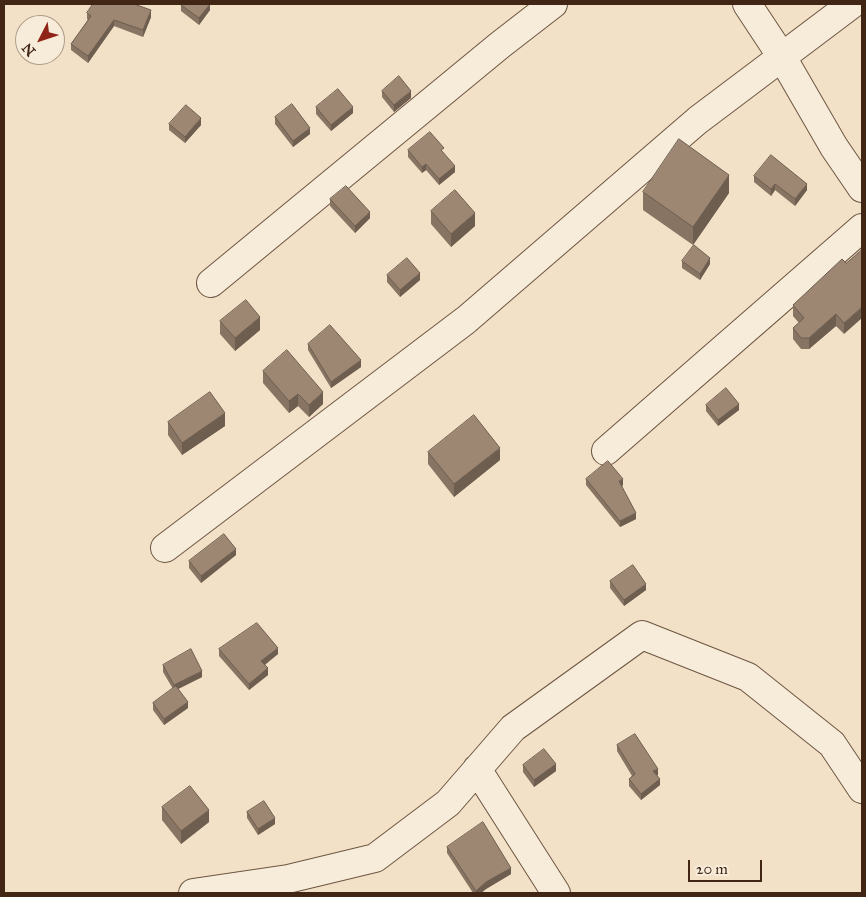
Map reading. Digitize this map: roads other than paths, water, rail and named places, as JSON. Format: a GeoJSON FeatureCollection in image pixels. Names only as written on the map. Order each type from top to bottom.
{"type":"FeatureCollection","features":[{"type":"Feature","properties":{"kind":"street"},"geometry":{"type":"LineString","coordinates":[[211,283],[500,45],[553,4]]}},
{"type":"Feature","properties":{"kind":"street"},"geometry":{"type":"LineString","coordinates":[[747,4],[782,57],[834,147],[862,188]]}},
{"type":"Feature","properties":{"kind":"street"},"geometry":{"type":"LineString","coordinates":[[165,548],[466,320],[698,120],[852,4]]}},
{"type":"Feature","properties":{"kind":"street"},"geometry":{"type":"LineString","coordinates":[[606,451],[862,228]]}},
{"type":"Feature","properties":{"kind":"street"},"geometry":{"type":"LineString","coordinates":[[193,893],[288,879],[375,858],[448,803],[513,728],[642,635],[748,677],[832,744],[862,790]]}},
{"type":"Feature","properties":{"kind":"street"},"geometry":{"type":"LineString","coordinates":[[477,769],[556,893]]}}]}
